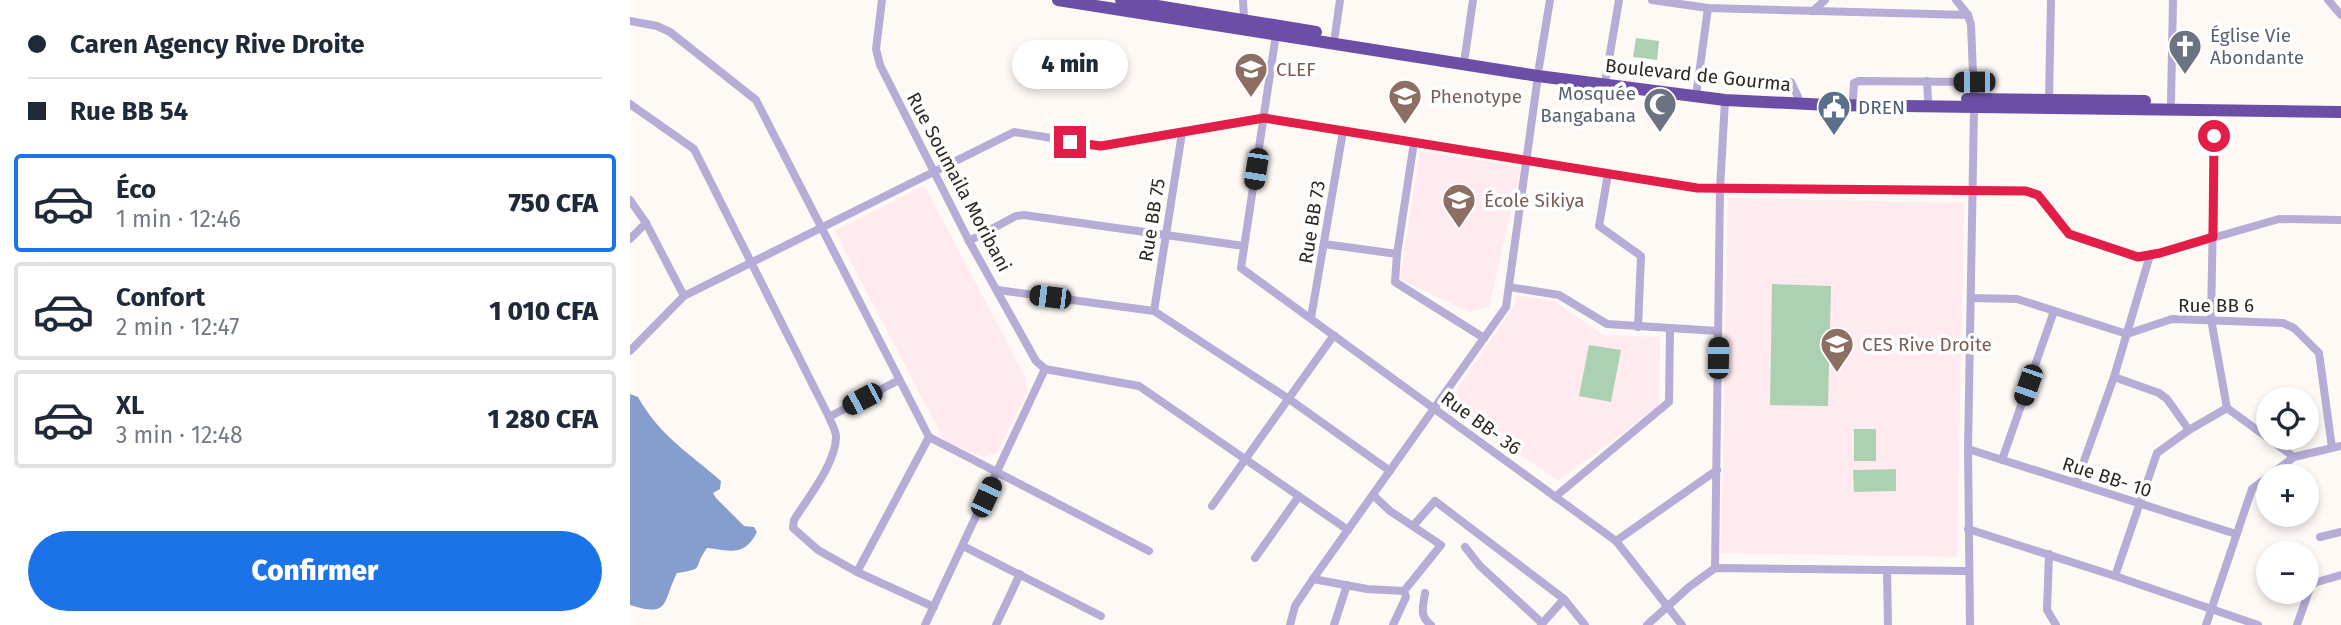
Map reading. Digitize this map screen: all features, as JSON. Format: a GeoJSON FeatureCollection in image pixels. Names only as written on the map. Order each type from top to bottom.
{"type":"FeatureCollection","features":[{"type":"Feature","properties":{"kind":"highway","name":"Boulevard de Gourma"},"geometry":{"type":"LineString","coordinates":[[1058,0],[1725,100],[1776,104],[1974,103],[2341,112]]}},
{"type":"Feature","properties":{"kind":"highway","name":"Boulevard de Gourma"},"geometry":{"type":"LineString","coordinates":[[1121,0],[1465,56],[1539,72],[1697,89],[1798,97],[1928,99],[1974,103],[2049,100],[2341,105]]}},
{"type":"Feature","properties":{"kind":"street","name":"Rue Soumaila Moribani"},"geometry":{"type":"LineString","coordinates":[[881,0],[876,49],[880,65],[969,241],[1036,360],[1045,369]]}},
{"type":"Feature","properties":{"kind":"street"},"geometry":{"type":"LineString","coordinates":[[1244,0],[1244,19]]}},
{"type":"Feature","properties":{"kind":"street"},"geometry":{"type":"LineString","coordinates":[[1335,35],[1340,0]]}},
{"type":"Feature","properties":{"kind":"street"},"geometry":{"type":"LineString","coordinates":[[1465,56],[1473,0]]}},
{"type":"Feature","properties":{"kind":"street"},"geometry":{"type":"LineString","coordinates":[[1290,625],[1295,607],[1313,579],[1506,307],[1550,0]]}},
{"type":"Feature","properties":{"kind":"street"},"geometry":{"type":"LineString","coordinates":[[1606,78],[1619,0]]}},
{"type":"Feature","properties":{"kind":"street"},"geometry":{"type":"LineString","coordinates":[[1653,0],[1708,8],[1968,15]]}},
{"type":"Feature","properties":{"kind":"street"},"geometry":{"type":"LineString","coordinates":[[1813,11],[1825,0]]}},
{"type":"Feature","properties":{"kind":"street"},"geometry":{"type":"LineString","coordinates":[[1956,0],[1968,15],[1971,25],[1974,82],[1968,449],[1970,625]]}},
{"type":"Feature","properties":{"kind":"street"},"geometry":{"type":"LineString","coordinates":[[2049,100],[2051,0]]}},
{"type":"Feature","properties":{"kind":"street"},"geometry":{"type":"LineString","coordinates":[[2171,102],[2173,0]]}},
{"type":"Feature","properties":{"kind":"street"},"geometry":{"type":"LineString","coordinates":[[2328,0],[2341,15]]}},
{"type":"Feature","properties":{"kind":"street"},"geometry":{"type":"LineString","coordinates":[[1697,89],[1708,8]]}},
{"type":"Feature","properties":{"kind":"street"},"geometry":{"type":"LineString","coordinates":[[630,21],[657,26],[670,32],[757,100],[929,437],[1149,551]]}},
{"type":"Feature","properties":{"kind":"street"},"geometry":{"type":"LineString","coordinates":[[969,241],[1016,216],[1024,215],[1244,246],[1276,34]]}},
{"type":"Feature","properties":{"kind":"street"},"geometry":{"type":"LineString","coordinates":[[1738,79],[1791,82],[1798,97]]}},
{"type":"Feature","properties":{"kind":"street"},"geometry":{"type":"LineString","coordinates":[[1853,98],[1854,83],[1858,81],[1974,82]]}},
{"type":"Feature","properties":{"kind":"street"},"geometry":{"type":"LineString","coordinates":[[1927,81],[1928,99]]}},
{"type":"Feature","properties":{"kind":"street"},"geometry":{"type":"LineString","coordinates":[[1715,568],[1720,189],[1725,100]]}},
{"type":"Feature","properties":{"kind":"street"},"geometry":{"type":"LineString","coordinates":[[630,104],[694,149],[836,435],[833,451],[824,471],[794,520],[793,528],[818,550],[857,572],[934,607]]}},
{"type":"Feature","properties":{"kind":"street"},"geometry":{"type":"LineString","coordinates":[[2215,110],[2211,319],[2227,408],[2294,457]]}},
{"type":"Feature","properties":{"kind":"street"},"geometry":{"type":"LineString","coordinates":[[630,351],[684,296],[1014,132],[1096,146],[1264,118],[1697,188],[2033,192],[2069,234],[2138,257],[2279,219],[2341,220]]}},
{"type":"Feature","properties":{"kind":"street","name":"Rue BB 73"},"geometry":{"type":"LineString","coordinates":[[1311,318],[1343,131]]}},
{"type":"Feature","properties":{"kind":"street","name":"Rue BB 75"},"geometry":{"type":"LineString","coordinates":[[1154,312],[1182,133]]}},
{"type":"Feature","properties":{"kind":"street"},"geometry":{"type":"LineString","coordinates":[[1414,142],[1397,254],[1396,284],[1484,338]]}},
{"type":"Feature","properties":{"kind":"street"},"geometry":{"type":"LineString","coordinates":[[1608,174],[1600,226],[1642,256],[1639,327]]}},
{"type":"Feature","properties":{"kind":"street"},"geometry":{"type":"LineString","coordinates":[[630,200],[646,223],[684,296]]}},
{"type":"Feature","properties":{"kind":"street"},"geometry":{"type":"LineString","coordinates":[[630,239],[646,223]]}},
{"type":"Feature","properties":{"kind":"street"},"geometry":{"type":"LineString","coordinates":[[1324,244],[1397,254]]}},
{"type":"Feature","properties":{"kind":"street","name":"Rue BB- 36"},"geometry":{"type":"LineString","coordinates":[[1244,246],[1241,268],[1616,541],[1682,625]]}},
{"type":"Feature","properties":{"kind":"street"},"geometry":{"type":"LineString","coordinates":[[2076,483],[2114,377],[2150,255]]}},
{"type":"Feature","properties":{"kind":"street"},"geometry":{"type":"LineString","coordinates":[[1509,287],[1559,295],[1607,324],[1718,331]]}},
{"type":"Feature","properties":{"kind":"street"},"geometry":{"type":"LineString","coordinates":[[998,290],[1154,312],[1289,399],[1390,471]]}},
{"type":"Feature","properties":{"kind":"street"},"geometry":{"type":"LineString","coordinates":[[1971,298],[2017,299],[2127,334]]}},
{"type":"Feature","properties":{"kind":"street"},"geometry":{"type":"LineString","coordinates":[[2002,460],[2054,311]]}},
{"type":"Feature","properties":{"kind":"street","name":"Rue BB 6"},"geometry":{"type":"LineString","coordinates":[[2127,334],[2165,321],[2211,319],[2283,323],[2294,328],[2315,348],[2320,360],[2337,447]]}},
{"type":"Feature","properties":{"kind":"street"},"geometry":{"type":"LineString","coordinates":[[1555,496],[1669,402],[1670,328]]}},
{"type":"Feature","properties":{"kind":"street"},"geometry":{"type":"LineString","coordinates":[[1212,506],[1334,335]]}},
{"type":"Feature","properties":{"kind":"street"},"geometry":{"type":"LineString","coordinates":[[925,625],[1045,369],[1139,386],[1348,530]]}},
{"type":"Feature","properties":{"kind":"street"},"geometry":{"type":"LineString","coordinates":[[2114,377],[2160,393],[2189,430]]}},
{"type":"Feature","properties":{"kind":"street"},"geometry":{"type":"LineString","coordinates":[[828,417],[899,380]]}},
{"type":"Feature","properties":{"kind":"street"},"geometry":{"type":"LineString","coordinates":[[2115,576],[2157,453],[2227,408]]}},
{"type":"Feature","properties":{"kind":"street"},"geometry":{"type":"LineString","coordinates":[[857,572],[929,437]]}},
{"type":"Feature","properties":{"kind":"street"},"geometry":{"type":"LineString","coordinates":[[2206,625],[2252,489],[2294,457],[2337,447]]}},
{"type":"Feature","properties":{"kind":"street","name":"Rue BB- 10"},"geometry":{"type":"LineString","coordinates":[[1968,449],[2236,534]]}},
{"type":"Feature","properties":{"kind":"street"},"geometry":{"type":"LineString","coordinates":[[1616,541],[1717,470]]}},
{"type":"Feature","properties":{"kind":"street"},"geometry":{"type":"LineString","coordinates":[[1373,495],[1390,511],[1441,545],[1404,591]]}},
{"type":"Feature","properties":{"kind":"street"},"geometry":{"type":"LineString","coordinates":[[1255,558],[1299,496]]}},
{"type":"Feature","properties":{"kind":"street"},"geometry":{"type":"LineString","coordinates":[[1413,526],[1435,501],[1564,599],[1585,625]]}},
{"type":"Feature","properties":{"kind":"street"},"geometry":{"type":"LineString","coordinates":[[1968,529],[2258,625]]}},
{"type":"Feature","properties":{"kind":"street"},"geometry":{"type":"LineString","coordinates":[[2320,537],[2341,532]]}},
{"type":"Feature","properties":{"kind":"street"},"geometry":{"type":"LineString","coordinates":[[963,546],[1101,616]]}},
{"type":"Feature","properties":{"kind":"street"},"geometry":{"type":"LineString","coordinates":[[1465,547],[1479,566],[1541,624],[1564,599]]}},
{"type":"Feature","properties":{"kind":"street"},"geometry":{"type":"LineString","coordinates":[[2049,554],[2047,610],[2056,625]]}},
{"type":"Feature","properties":{"kind":"street"},"geometry":{"type":"LineString","coordinates":[[1647,625],[1715,568],[1968,571]]}},
{"type":"Feature","properties":{"kind":"street"},"geometry":{"type":"LineString","coordinates":[[1887,571],[1888,625]]}},
{"type":"Feature","properties":{"kind":"street"},"geometry":{"type":"LineString","coordinates":[[996,625],[1020,575]]}},
{"type":"Feature","properties":{"kind":"street"},"geometry":{"type":"LineString","coordinates":[[2297,625],[2311,585],[2341,575]]}},
{"type":"Feature","properties":{"kind":"street"},"geometry":{"type":"LineString","coordinates":[[1313,579],[1378,590],[1404,591]]}},
{"type":"Feature","properties":{"kind":"street"},"geometry":{"type":"LineString","coordinates":[[1334,625],[1347,585]]}},
{"type":"Feature","properties":{"kind":"street"},"geometry":{"type":"LineString","coordinates":[[1393,625],[1406,597],[1404,591]]}},
{"type":"Feature","properties":{"kind":"street"},"geometry":{"type":"LineString","coordinates":[[1425,593],[1422,614],[1431,625]]}},
{"type":"Feature","properties":{"kind":"shaded area"},"geometry":{"type":"Polygon","coordinates":[[[1420,151],[1521,167],[1489,307],[1469,312],[1400,279],[1420,151]]]}},
{"type":"Feature","properties":{"kind":"shaded area"},"geometry":{"type":"Polygon","coordinates":[[[921,187],[926,188],[1025,377],[1027,392],[997,453],[983,457],[945,442],[835,231],[921,187]]]}},
{"type":"Feature","properties":{"kind":"shaded area"},"geometry":{"type":"Polygon","coordinates":[[[1728,198],[1964,203],[1957,557],[1721,553],[1728,198]]]}},
{"type":"Feature","properties":{"kind":"shaded area"},"geometry":{"type":"Polygon","coordinates":[[[1516,295],[1554,301],[1603,335],[1660,337],[1659,406],[1558,481],[1447,403],[1513,308],[1516,295]]]}},
{"type":"Feature","properties":{"kind":"green space"},"geometry":{"type":"Polygon","coordinates":[[[1636,38],[1659,41],[1657,60],[1633,57],[1636,38]]]}},
{"type":"Feature","properties":{"kind":"green space"},"geometry":{"type":"Polygon","coordinates":[[[1772,284],[1831,286],[1828,406],[1770,405],[1772,284]]]}},
{"type":"Feature","properties":{"kind":"green space"},"geometry":{"type":"Polygon","coordinates":[[[1589,345],[1621,350],[1611,402],[1579,396],[1589,345]]]}},
{"type":"Feature","properties":{"kind":"green space"},"geometry":{"type":"Polygon","coordinates":[[[1854,429],[1876,429],[1876,461],[1854,461],[1854,429]]]}},
{"type":"Feature","properties":{"kind":"green space"},"geometry":{"type":"Polygon","coordinates":[[[1896,469],[1896,491],[1854,492],[1853,470],[1896,469]]]}},
{"type":"Feature","properties":{"kind":"water"},"geometry":{"type":"Polygon","coordinates":[[[630,394],[638,397],[665,433],[721,481],[720,489],[713,493],[716,498],[744,526],[754,527],[757,532],[747,546],[735,551],[707,548],[695,569],[677,573],[663,605],[653,610],[630,605],[630,394]]]}},
{"type":"Feature","properties":{"kind":"place","name":"Église Vie Abondante"},"geometry":{"type":"Point","coordinates":[2185,76]}},
{"type":"Feature","properties":{"kind":"place","name":"CLEF"},"geometry":{"type":"Point","coordinates":[1251,99]}},
{"type":"Feature","properties":{"kind":"place","name":"Phenotype"},"geometry":{"type":"Point","coordinates":[1405,126]}},
{"type":"Feature","properties":{"kind":"place","name":"Mosquée Bangabana"},"geometry":{"type":"Point","coordinates":[1660,134]}},
{"type":"Feature","properties":{"kind":"place","name":"DREN"},"geometry":{"type":"Point","coordinates":[1834,137]}},
{"type":"Feature","properties":{"kind":"place","name":"École Sikiya"},"geometry":{"type":"Point","coordinates":[1459,230]}},
{"type":"Feature","properties":{"kind":"place","name":"CES Rive Droite"},"geometry":{"type":"Point","coordinates":[1837,374]}},
{"type":"Feature","properties":{"kind":"route"},"geometry":{"type":"LineString","coordinates":[[1070,142],[1101,146],[1264,118],[1697,188],[2026,191],[2038,195],[2069,234],[2138,257],[2213,237],[2214,136]]}}]}
